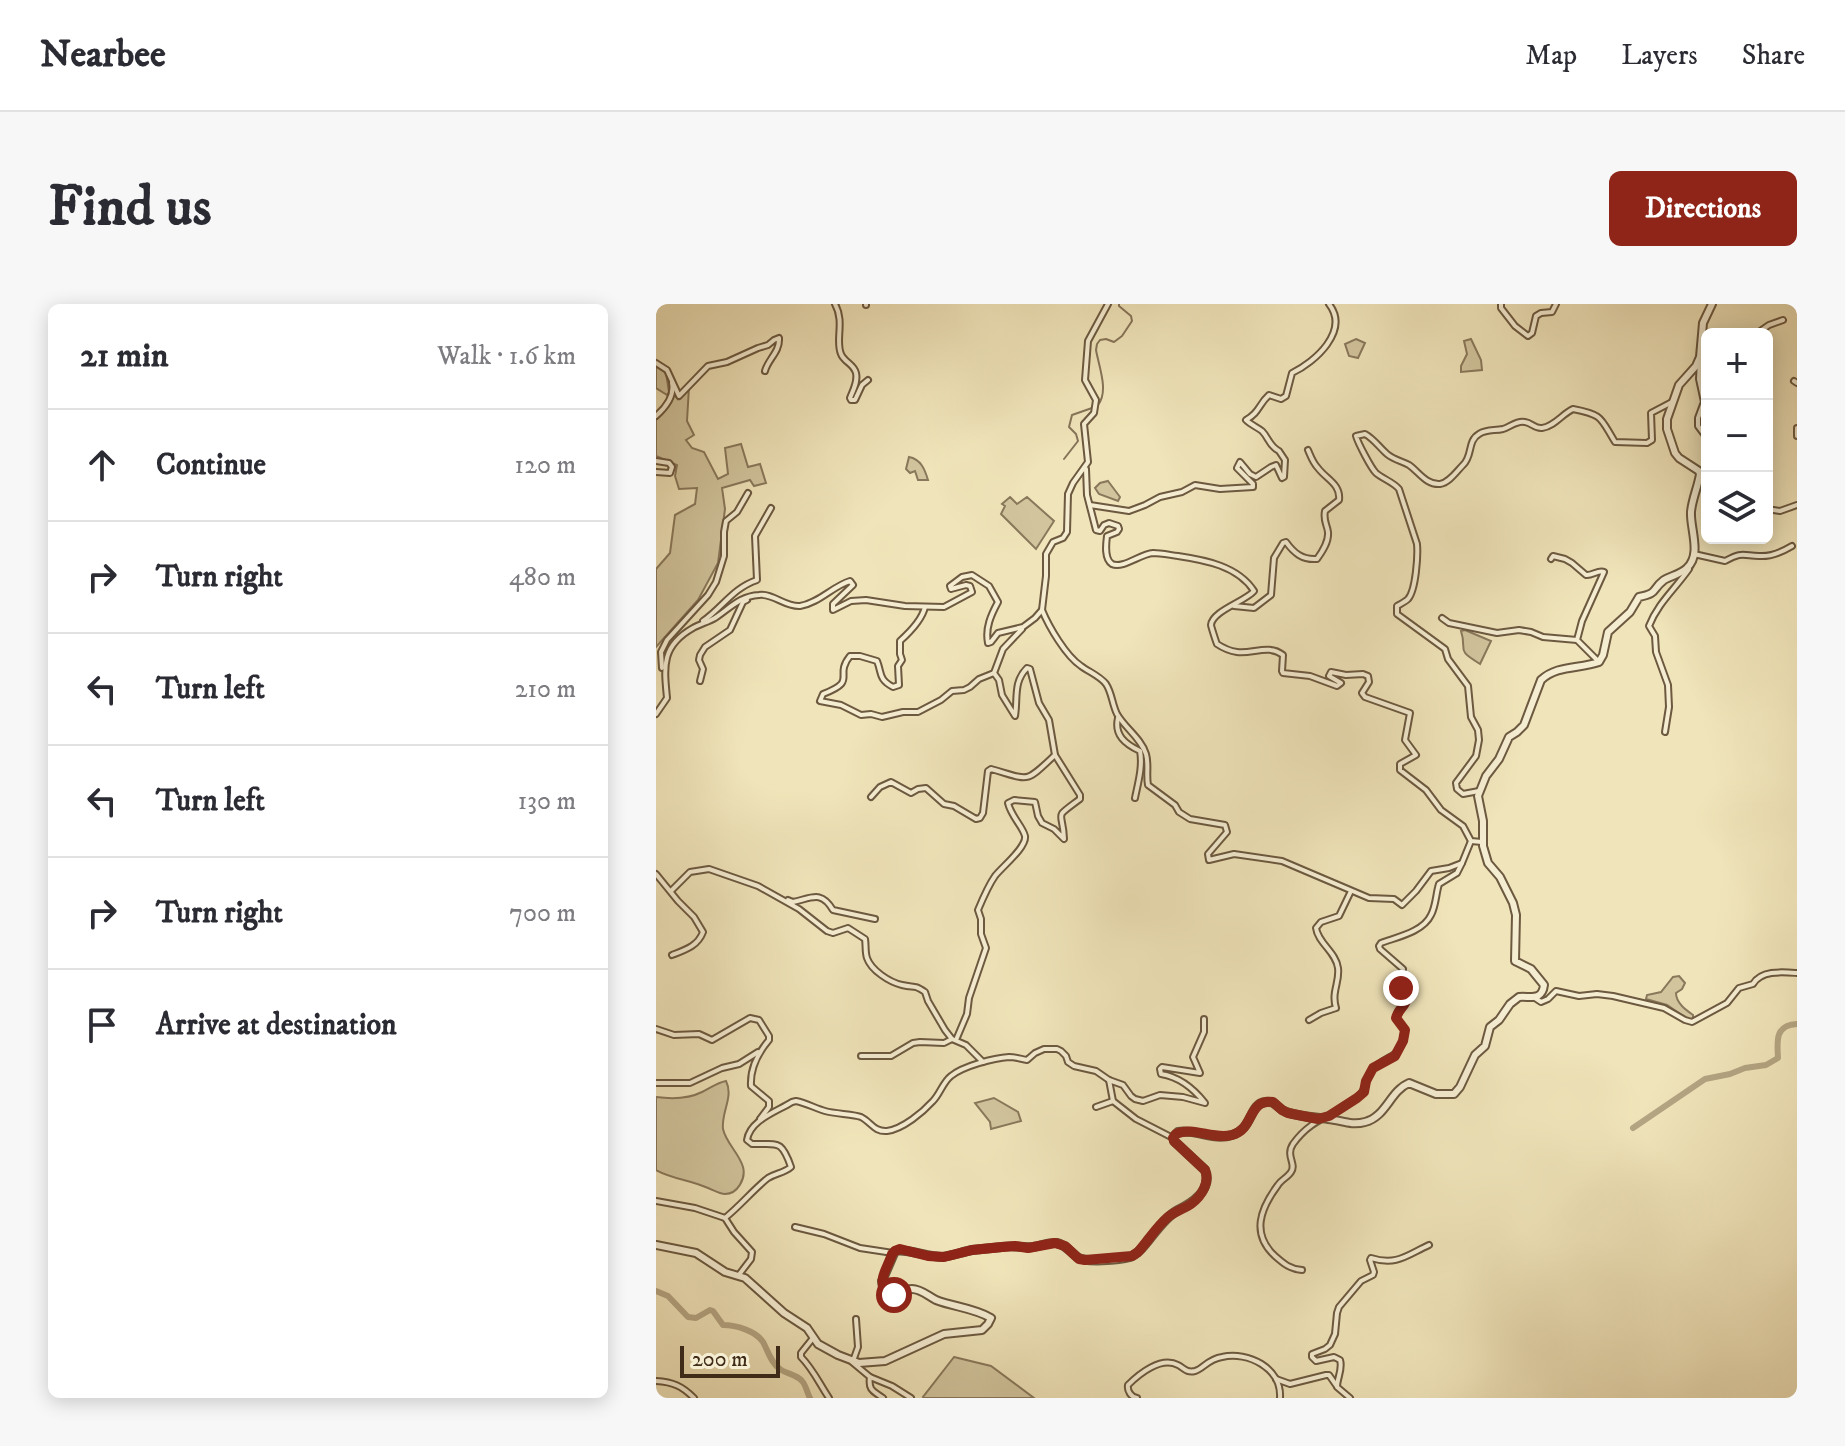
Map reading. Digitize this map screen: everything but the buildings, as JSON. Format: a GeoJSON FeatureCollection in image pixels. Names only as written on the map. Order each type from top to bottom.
{"type":"FeatureCollection","features":[{"type":"Feature","properties":{"kind":"street"},"geometry":{"type":"LineString","coordinates":[[835,304],[840,321],[839,349],[843,358],[855,369],[856,383],[851,400],[855,400],[868,380]]}},
{"type":"Feature","properties":{"kind":"street"},"geometry":{"type":"LineString","coordinates":[[1108,304],[1088,341],[1085,380],[1095,403],[1094,413],[1084,426],[1089,456],[1086,467],[1087,495],[1096,530],[1100,531],[1109,523],[1119,529],[1107,536],[1107,557],[1110,562],[1123,565],[1140,556],[1156,553],[1221,566],[1241,577],[1254,591],[1223,610],[1211,623],[1215,642],[1239,653],[1277,650],[1283,655],[1283,673],[1310,676],[1337,686],[1341,683],[1329,676],[1331,672],[1348,676],[1363,674],[1369,679],[1362,693],[1365,697],[1407,711],[1410,717],[1405,740],[1416,755],[1400,764],[1400,770],[1426,790],[1441,810],[1463,826],[1471,841]]}},
{"type":"Feature","properties":{"kind":"street"},"geometry":{"type":"LineString","coordinates":[[1090,505],[1129,511],[1195,485],[1220,489],[1253,487],[1237,468],[1240,462],[1256,477],[1276,465],[1284,477],[1285,460],[1279,451],[1274,449],[1262,431],[1246,420],[1257,414],[1263,400],[1269,395],[1281,399],[1286,396],[1292,373],[1310,363],[1330,343],[1335,323],[1334,310],[1329,304]]}},
{"type":"Feature","properties":{"kind":"street"},"geometry":{"type":"LineString","coordinates":[[1501,304],[1515,326],[1528,336],[1532,333],[1536,316],[1552,312],[1556,304]]}},
{"type":"Feature","properties":{"kind":"street"},"geometry":{"type":"LineString","coordinates":[[1703,328],[1712,304]]}},
{"type":"Feature","properties":{"kind":"street"},"geometry":{"type":"LineString","coordinates":[[1765,328],[1783,320]]}},
{"type":"Feature","properties":{"kind":"street"},"geometry":{"type":"LineString","coordinates":[[671,381],[679,396],[708,366],[727,362],[779,338],[778,351],[765,371]]}},
{"type":"Feature","properties":{"kind":"street"},"geometry":{"type":"LineString","coordinates":[[1665,732],[1668,685],[1656,652],[1655,636],[1649,626],[1660,603],[1691,566],[1695,541],[1691,529],[1691,510],[1700,474],[1675,453],[1667,419],[1679,385],[1701,361]]}},
{"type":"Feature","properties":{"kind":"street"},"geometry":{"type":"LineString","coordinates":[[656,363],[667,370],[673,389],[663,410],[656,416]]}},
{"type":"Feature","properties":{"kind":"street"},"geometry":{"type":"LineString","coordinates":[[1701,365],[1701,392]]}},
{"type":"Feature","properties":{"kind":"street"},"geometry":{"type":"LineString","coordinates":[[1479,791],[1463,794],[1456,783],[1476,756],[1479,740],[1471,717],[1468,686],[1448,659],[1445,649],[1397,614],[1397,606],[1407,601],[1413,590],[1417,544],[1399,489],[1370,466],[1356,436],[1365,434],[1373,438],[1389,457],[1409,465],[1424,479],[1441,484],[1468,460],[1471,443],[1482,432],[1502,429],[1520,421],[1537,428],[1544,427],[1557,422],[1573,409],[1599,416],[1615,442],[1647,443],[1653,435],[1651,413],[1674,401]]}},
{"type":"Feature","properties":{"kind":"street"},"geometry":{"type":"LineString","coordinates":[[1701,410],[1698,418],[1701,430]]}},
{"type":"Feature","properties":{"kind":"street"},"geometry":{"type":"LineString","coordinates":[[1797,428],[1797,436]]}},
{"type":"Feature","properties":{"kind":"street"},"geometry":{"type":"LineString","coordinates":[[1232,606],[1254,608],[1271,595],[1274,558],[1283,543],[1286,542],[1293,552],[1307,560],[1317,559],[1324,548],[1329,531],[1323,520],[1325,511],[1339,500],[1340,493],[1316,466],[1308,450]]}},
{"type":"Feature","properties":{"kind":"street"},"geometry":{"type":"LineString","coordinates":[[656,461],[669,463],[672,467],[670,473],[656,472]]}},
{"type":"Feature","properties":{"kind":"street"},"geometry":{"type":"LineString","coordinates":[[1086,467],[1068,494],[1067,532],[1063,538],[1053,542],[1046,554],[1042,610],[1048,626],[1068,655],[1106,683],[1119,717],[1145,750],[1148,785],[1190,819],[1225,825],[1227,832],[1208,854],[1209,860],[1234,854],[1282,861],[1369,898],[1394,899],[1402,905],[1431,871],[1462,863]]}},
{"type":"Feature","properties":{"kind":"street"},"geometry":{"type":"LineString","coordinates":[[656,714],[667,698],[661,652],[667,640],[716,582],[724,556],[726,521],[737,512],[748,493]]}},
{"type":"Feature","properties":{"kind":"street"},"geometry":{"type":"LineString","coordinates":[[1773,510],[1780,511],[1797,505]]}},
{"type":"Feature","properties":{"kind":"street"},"geometry":{"type":"LineString","coordinates":[[664,678],[666,655],[676,642],[713,614],[725,599],[757,580],[755,536],[771,508]]}},
{"type":"Feature","properties":{"kind":"street"},"geometry":{"type":"LineString","coordinates":[[1694,554],[1725,561],[1744,553],[1761,556],[1777,554],[1792,546]]}},
{"type":"Feature","properties":{"kind":"street"},"geometry":{"type":"LineString","coordinates":[[1551,559],[1553,556],[1565,559],[1590,576],[1604,572],[1577,640]]}},
{"type":"Feature","properties":{"kind":"street"},"geometry":{"type":"LineString","coordinates":[[1599,662],[1608,632],[1630,612],[1639,597],[1652,594],[1663,581],[1683,571],[1691,563]]}},
{"type":"Feature","properties":{"kind":"street"},"geometry":{"type":"LineString","coordinates":[[689,630],[754,595],[763,594],[800,606],[850,581],[853,585],[833,604],[833,610],[851,601],[866,600],[905,606],[944,607],[972,592],[970,586],[951,589],[950,586],[962,577],[972,575],[989,586],[998,602],[988,622],[988,643],[1000,632],[1023,627]]}},
{"type":"Feature","properties":{"kind":"street"},"geometry":{"type":"LineString","coordinates":[[700,681],[702,651],[730,630],[743,602],[754,595]]}},
{"type":"Feature","properties":{"kind":"street"},"geometry":{"type":"LineString","coordinates":[[925,607],[923,614],[900,641],[902,660],[898,666],[899,685],[893,687],[886,683],[878,672],[877,661],[850,656],[840,687],[823,694],[820,701],[841,705],[861,715],[882,717],[918,712],[952,691],[970,687],[994,673],[1003,649],[1042,610]]}},
{"type":"Feature","properties":{"kind":"street"},"geometry":{"type":"LineString","coordinates":[[1442,618],[1449,623],[1497,633],[1519,630],[1543,637],[1577,640],[1599,662]]}},
{"type":"Feature","properties":{"kind":"street"},"geometry":{"type":"LineString","coordinates":[[1535,998],[1543,992],[1544,985],[1531,969],[1515,961],[1517,925],[1513,903],[1500,877],[1488,863],[1483,846],[1483,821],[1478,796],[1509,737],[1524,725],[1544,676],[1564,668],[1599,662]]}},
{"type":"Feature","properties":{"kind":"street"},"geometry":{"type":"LineString","coordinates":[[861,1056],[891,1056],[913,1043],[954,1040],[967,1014],[969,998],[986,948],[978,910],[988,886],[1024,845],[1025,836],[1008,803],[1014,800],[1035,802],[1042,823],[1064,839],[1061,814],[1080,799],[1055,755],[1049,720],[1039,703],[1030,669],[1027,668],[1019,677],[1015,716],[1002,695],[994,673]]}},
{"type":"Feature","properties":{"kind":"street"},"geometry":{"type":"LineString","coordinates":[[1119,717],[1116,722],[1119,735],[1124,743],[1142,755],[1135,798]]}},
{"type":"Feature","properties":{"kind":"street"},"geometry":{"type":"LineString","coordinates":[[871,797],[891,782],[911,793],[926,788],[944,804],[954,806],[976,819],[983,813],[988,771],[991,769],[1027,778],[1055,755]]}},
{"type":"Feature","properties":{"kind":"street"},"geometry":{"type":"LineString","coordinates":[[1471,841],[1484,842]]}},
{"type":"Feature","properties":{"kind":"street"},"geometry":{"type":"LineString","coordinates":[[1302,1270],[1282,1264],[1268,1249],[1261,1237],[1261,1213],[1277,1186],[1292,1171],[1291,1147],[1318,1119],[1329,1116],[1364,1092],[1373,1068],[1395,1056],[1399,1049],[1405,1030],[1396,1018],[1407,1000],[1399,982],[1403,969],[1379,946],[1425,924],[1432,915],[1439,884],[1457,873],[1471,841]]}},
{"type":"Feature","properties":{"kind":"street"},"geometry":{"type":"LineString","coordinates":[[671,891],[690,872],[703,869],[758,886],[799,909],[827,931],[833,933],[848,928],[865,939],[868,962],[880,974],[901,985],[914,985],[925,992],[931,1007],[954,1040],[966,1045],[983,1062]]}},
{"type":"Feature","properties":{"kind":"street"},"geometry":{"type":"LineString","coordinates":[[656,874],[694,917],[703,932],[695,945],[672,955]]}},
{"type":"Feature","properties":{"kind":"street"},"geometry":{"type":"LineString","coordinates":[[1309,1020],[1336,1008],[1334,994],[1339,971],[1335,959],[1316,934],[1316,928],[1321,922],[1339,916],[1351,891]]}},
{"type":"Feature","properties":{"kind":"street"},"geometry":{"type":"LineString","coordinates":[[780,899],[793,902],[820,897],[827,900],[833,910],[875,919]]}},
{"type":"Feature","properties":{"kind":"street"},"geometry":{"type":"LineString","coordinates":[[1173,1138],[1183,1131],[1209,1136],[1234,1135],[1247,1125],[1255,1108],[1267,1101],[1288,1113],[1352,1124],[1368,1122],[1399,1088],[1409,1083],[1436,1094],[1454,1094],[1475,1055],[1485,1046],[1490,1027],[1519,997],[1535,998],[1541,1002],[1556,991],[1579,996],[1613,996],[1664,1008],[1692,1022],[1727,1003],[1739,988],[1753,984],[1755,978],[1784,972],[1797,973]]}},
{"type":"Feature","properties":{"kind":"street"},"geometry":{"type":"LineString","coordinates":[[656,1029],[674,1035],[699,1034],[712,1040],[750,1018],[759,1020],[769,1036],[768,1044],[739,1064],[722,1068],[690,1083],[656,1083]]}},
{"type":"Feature","properties":{"kind":"street"},"geometry":{"type":"LineString","coordinates":[[725,1218],[774,1174],[791,1167],[779,1145],[749,1143],[747,1135],[759,1121],[796,1101],[825,1111],[857,1115],[877,1129],[890,1131],[916,1116],[934,1100],[954,1074],[983,1062],[1010,1057],[1027,1060],[1044,1049],[1057,1049],[1074,1066],[1096,1071],[1123,1085],[1131,1096],[1143,1101],[1160,1095],[1205,1103],[1184,1082],[1160,1071],[1162,1067],[1168,1067],[1200,1073],[1193,1057],[1204,1032],[1204,1019]]}},
{"type":"Feature","properties":{"kind":"street"},"geometry":{"type":"LineString","coordinates":[[759,1121],[769,1107],[769,1101],[751,1086],[760,1051]]}},
{"type":"Feature","properties":{"kind":"street"},"geometry":{"type":"LineString","coordinates":[[795,1227],[860,1248],[893,1253],[900,1249],[944,1257],[972,1250],[1015,1246],[1028,1248],[1055,1243],[1065,1246],[1079,1259],[1132,1256],[1170,1215],[1199,1197],[1208,1175],[1173,1138],[1136,1119],[1113,1101],[1109,1080]]}},
{"type":"Feature","properties":{"kind":"street"},"geometry":{"type":"LineString","coordinates":[[1096,1107],[1113,1101]]}},
{"type":"Feature","properties":{"kind":"street"},"geometry":{"type":"LineString","coordinates":[[656,1201],[695,1208],[725,1218],[752,1252],[751,1259],[738,1276]]}},
{"type":"Feature","properties":{"kind":"street"},"geometry":{"type":"LineString","coordinates":[[656,1245],[696,1253],[725,1272],[745,1278],[784,1313],[807,1328],[818,1344],[852,1361],[885,1361],[944,1334],[982,1330],[990,1321],[987,1315],[948,1305],[917,1290],[888,1294],[882,1281],[893,1253]]}},
{"type":"Feature","properties":{"kind":"street"},"geometry":{"type":"LineString","coordinates":[[1337,1387],[1342,1365],[1340,1360],[1334,1357],[1316,1361],[1312,1354],[1330,1345],[1339,1307],[1361,1281],[1373,1275],[1371,1258],[1388,1263],[1429,1245]]}},
{"type":"Feature","properties":{"kind":"street"},"geometry":{"type":"LineString","coordinates":[[856,1319],[858,1347],[852,1361],[854,1366],[911,1398]]}},
{"type":"Feature","properties":{"kind":"street"},"geometry":{"type":"LineString","coordinates":[[813,1338],[801,1357],[813,1370],[829,1398]]}},
{"type":"Feature","properties":{"kind":"street"},"geometry":{"type":"LineString","coordinates":[[1137,1398],[1131,1396],[1128,1390],[1130,1383],[1149,1367],[1173,1363],[1189,1372],[1199,1370],[1206,1362],[1219,1357],[1236,1355],[1260,1362],[1276,1379],[1280,1398]]}},
{"type":"Feature","properties":{"kind":"street"},"geometry":{"type":"LineString","coordinates":[[1276,1379],[1290,1384],[1326,1375],[1350,1398]]}},
{"type":"Feature","properties":{"kind":"street"},"geometry":{"type":"LineString","coordinates":[[870,1377],[871,1391],[883,1398]]}},
{"type":"Feature","properties":{"kind":"street"},"geometry":{"type":"LineString","coordinates":[[656,1381],[677,1384],[694,1398]]}},
{"type":"Feature","properties":{"kind":"shaded area"},"geometry":{"type":"Polygon","coordinates":[[[1356,339],[1365,343],[1358,358],[1349,356],[1345,344],[1356,339]]]}},
{"type":"Feature","properties":{"kind":"shaded area"},"geometry":{"type":"Polygon","coordinates":[[[1471,339],[1481,360],[1482,370],[1461,372],[1467,354],[1464,341],[1471,339]]]}},
{"type":"Feature","properties":{"kind":"shaded area"},"geometry":{"type":"Polygon","coordinates":[[[656,366],[666,373],[667,395],[656,388],[656,366]]]}},
{"type":"Feature","properties":{"kind":"shaded area"},"geometry":{"type":"Polygon","coordinates":[[[689,387],[687,421],[694,435],[686,440],[692,448],[704,452],[718,479],[728,474],[725,448],[741,444],[748,467],[760,464],[766,483],[754,486],[750,480],[722,488],[725,509],[718,563],[698,600],[656,647],[656,569],[670,553],[675,515],[695,504],[697,488],[679,489],[675,476],[677,465],[656,456],[656,420],[668,406],[674,389],[678,399],[689,387]]]}},
{"type":"Feature","properties":{"kind":"shaded area"},"geometry":{"type":"Polygon","coordinates":[[[909,457],[924,469],[928,480],[918,480],[915,471],[910,473],[906,469],[909,457]]]}},
{"type":"Feature","properties":{"kind":"shaded area"},"geometry":{"type":"Polygon","coordinates":[[[1108,481],[1120,497],[1118,501],[1099,494],[1095,488],[1108,481]]]}},
{"type":"Feature","properties":{"kind":"shaded area"},"geometry":{"type":"Polygon","coordinates":[[[1010,497],[1017,504],[1027,497],[1054,521],[1036,549],[1001,514],[1005,506],[1002,504],[1010,497]]]}},
{"type":"Feature","properties":{"kind":"shaded area"},"geometry":{"type":"Polygon","coordinates":[[[1461,631],[1491,641],[1480,664],[1464,652],[1461,631]]]}},
{"type":"Feature","properties":{"kind":"shaded area"},"geometry":{"type":"Polygon","coordinates":[[[1679,976],[1685,983],[1676,997],[1693,1015],[1693,1019],[1689,1020],[1667,1005],[1646,999],[1647,995],[1661,992],[1673,977],[1679,976]]]}},
{"type":"Feature","properties":{"kind":"shaded area"},"geometry":{"type":"Polygon","coordinates":[[[726,1081],[729,1093],[723,1129],[744,1171],[737,1188],[723,1194],[656,1170],[656,1097],[691,1096],[726,1081]]]}},
{"type":"Feature","properties":{"kind":"shaded area"},"geometry":{"type":"Polygon","coordinates":[[[994,1098],[1018,1112],[1021,1121],[991,1129],[990,1122],[975,1103],[994,1098]]]}},
{"type":"Feature","properties":{"kind":"shaded area"},"geometry":{"type":"Polygon","coordinates":[[[954,1357],[991,1366],[1034,1398],[924,1398],[954,1357]]]}},
{"type":"Feature","properties":{"kind":"waterway"},"geometry":{"type":"LineString","coordinates":[[1098,405],[1103,386],[1097,344],[1106,339],[1114,342],[1132,321],[1119,304]]}},
{"type":"Feature","properties":{"kind":"waterway"},"geometry":{"type":"LineString","coordinates":[[1064,459],[1078,441],[1069,427],[1072,415],[1092,408]]}},
{"type":"Feature","properties":{"kind":"waterway"},"geometry":{"type":"LineString","coordinates":[[1633,1128],[1705,1079],[1766,1065],[1778,1058],[1781,1031],[1797,1024]]}},
{"type":"Feature","properties":{"kind":"waterway"},"geometry":{"type":"LineString","coordinates":[[656,1291],[668,1296],[688,1317],[696,1318],[710,1310],[723,1325],[740,1327],[756,1335],[777,1366],[802,1381],[810,1398]]}},
{"type":"Feature","properties":{"kind":"route"},"geometry":{"type":"LineString","coordinates":[[894,1295],[888,1294],[882,1281],[892,1254],[900,1249],[914,1254],[944,1257],[972,1250],[1015,1246],[1028,1248],[1055,1243],[1069,1248],[1079,1259],[1132,1256],[1170,1215],[1199,1197],[1206,1184],[1208,1175],[1202,1165],[1174,1141],[1178,1132],[1234,1135],[1247,1125],[1255,1108],[1263,1102],[1273,1102],[1288,1113],[1318,1119],[1329,1116],[1357,1098],[1364,1092],[1373,1068],[1395,1056],[1403,1041],[1405,1030],[1396,1018],[1407,1000],[1401,988]]}}]}
